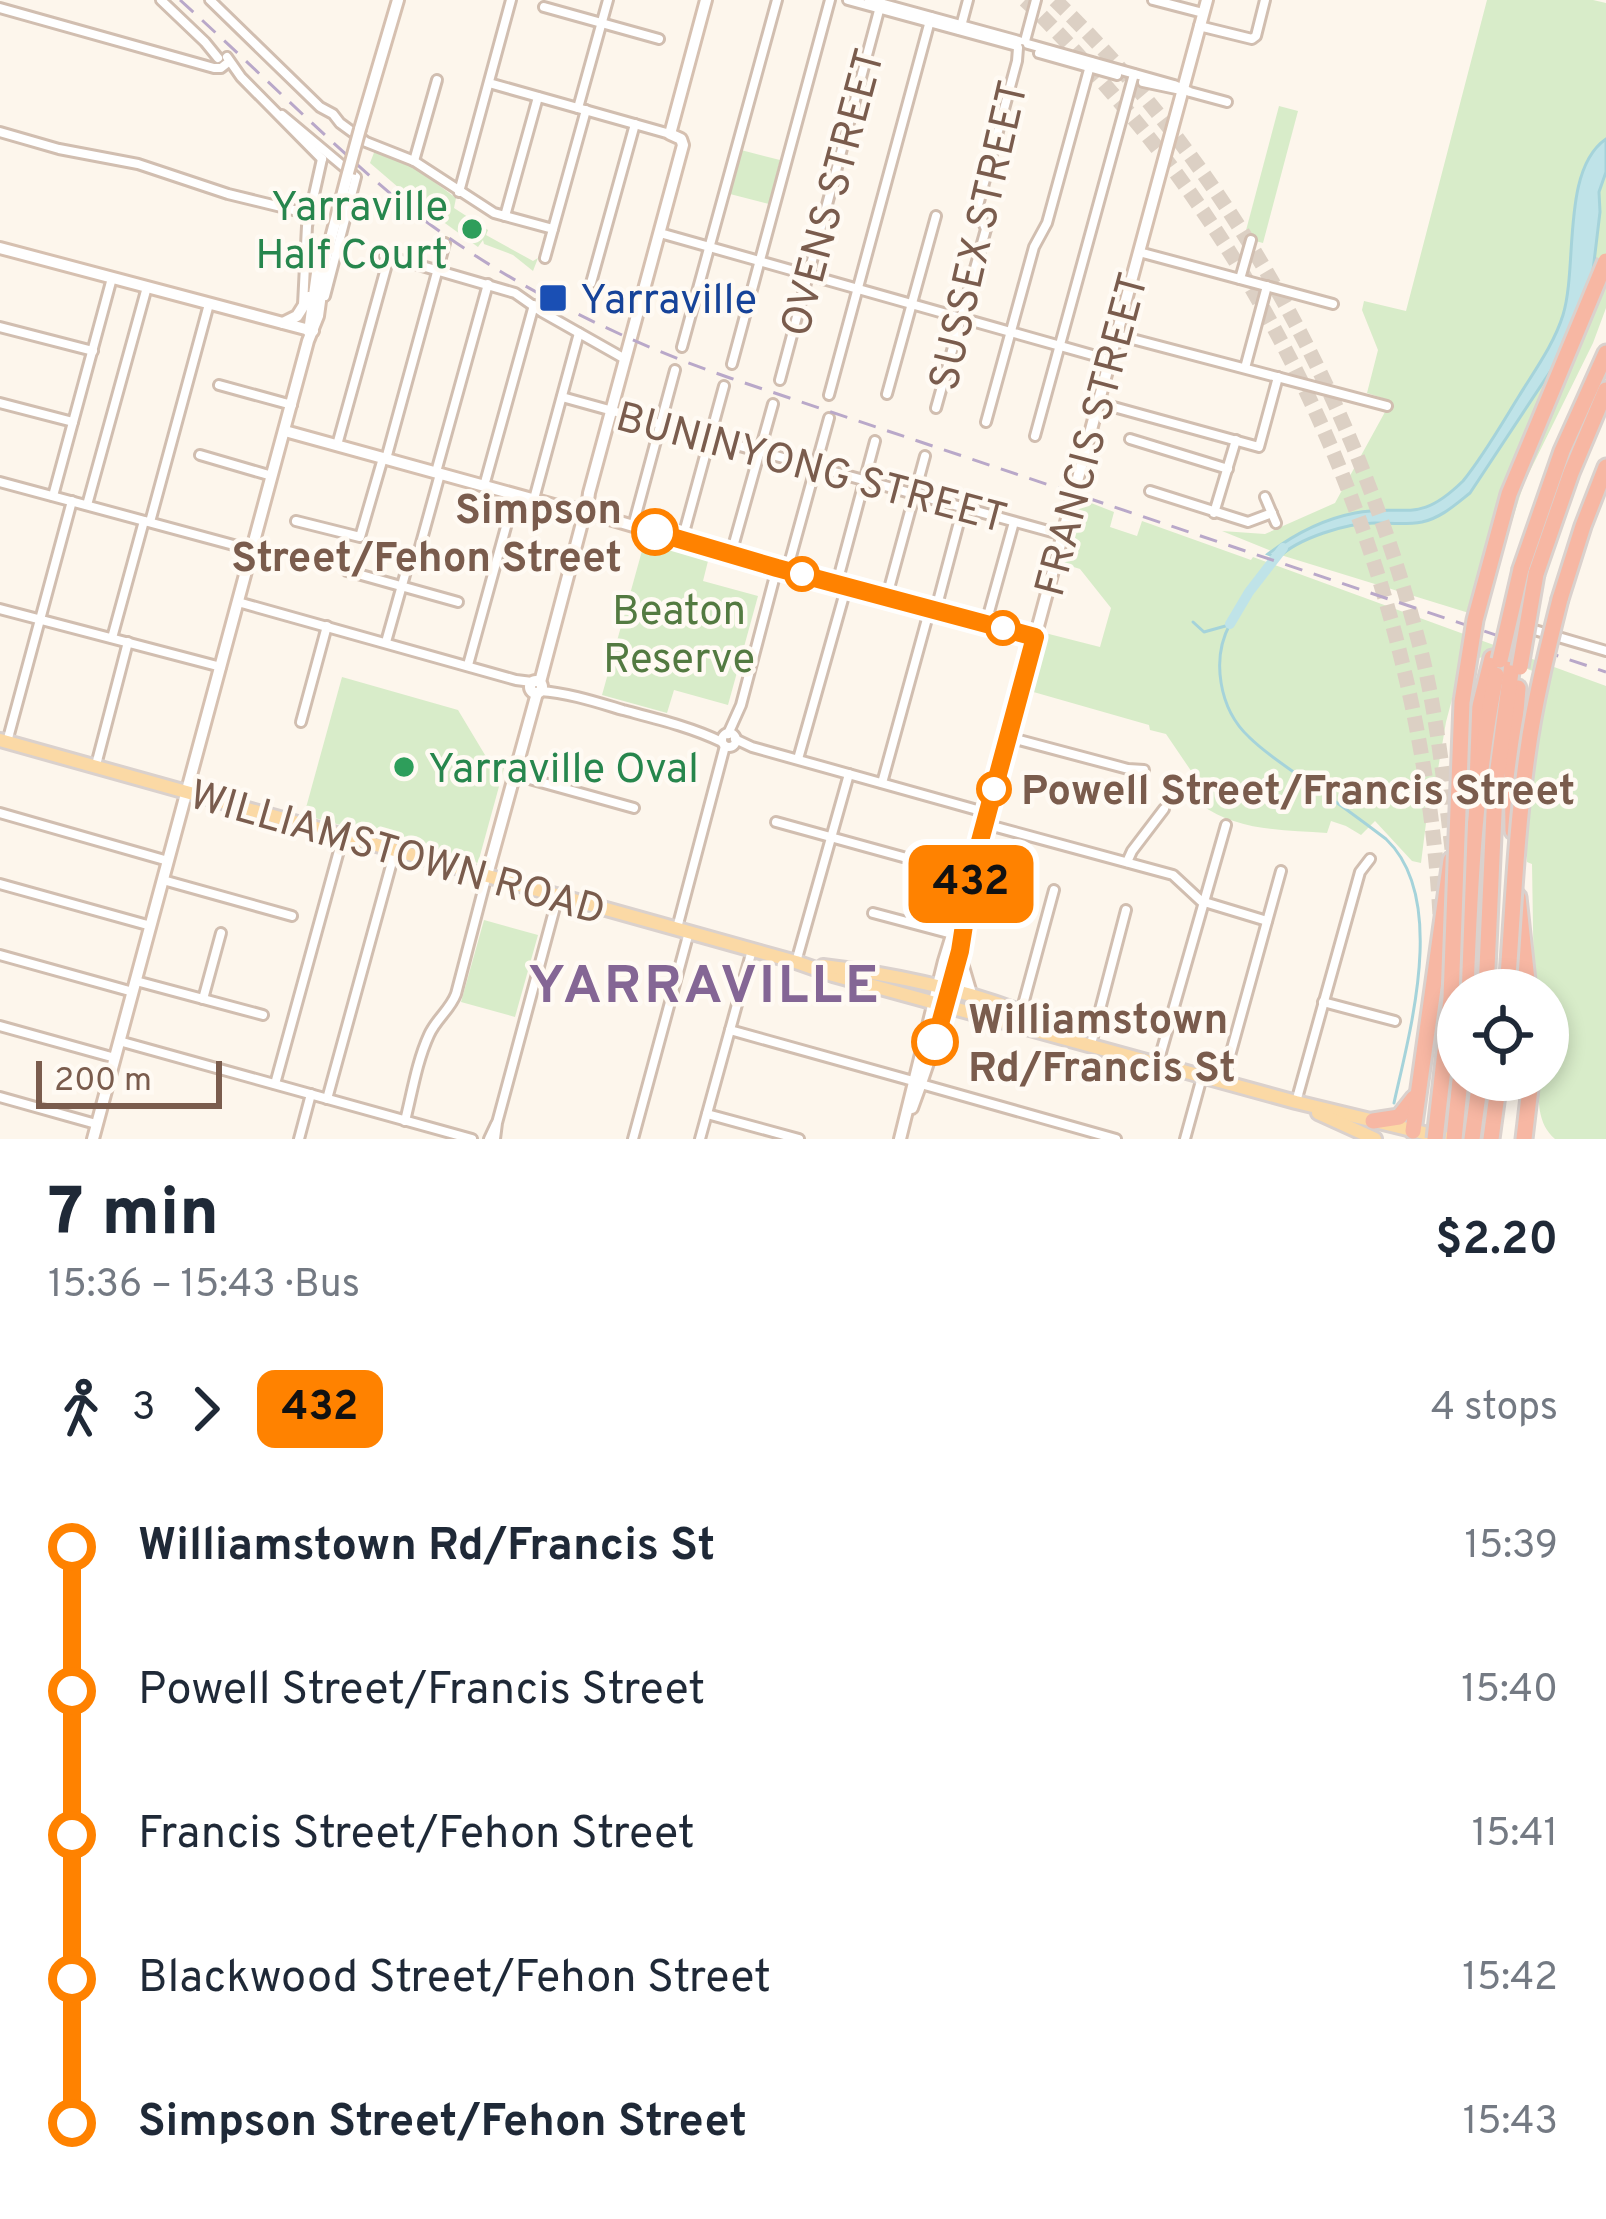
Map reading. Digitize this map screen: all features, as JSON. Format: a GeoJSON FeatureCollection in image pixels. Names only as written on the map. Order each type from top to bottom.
{"type":"FeatureCollection","features":[{"type":"Feature","properties":{"kind":"highway"},"geometry":{"type":"LineString","coordinates":[[1435,1139],[1452,976],[1461,722],[1475,620],[1509,494],[1606,261]]}},
{"type":"Feature","properties":{"kind":"highway"},"geometry":{"type":"LineString","coordinates":[[1467,969],[1476,800],[1506,662],[1556,467],[1606,353]]}},
{"type":"Feature","properties":{"kind":"highway"},"geometry":{"type":"LineString","coordinates":[[1529,572],[1606,390]]}},
{"type":"Feature","properties":{"kind":"highway"},"geometry":{"type":"LineString","coordinates":[[1509,969],[1519,824],[1542,673],[1560,599],[1606,467]]}},
{"type":"Feature","properties":{"kind":"highway"},"geometry":{"type":"LineString","coordinates":[[1487,969],[1506,662]]}},
{"type":"Feature","properties":{"kind":"highway"},"geometry":{"type":"LineString","coordinates":[[1506,662],[1514,730],[1515,870],[1526,969]]}},
{"type":"Feature","properties":{"kind":"highway"},"geometry":{"type":"LineString","coordinates":[[1412,1135],[1475,722],[1506,662]]}},
{"type":"Feature","properties":{"kind":"highway"},"geometry":{"type":"LineString","coordinates":[[1373,1120],[1393,1119],[1404,1112],[1421,1073]]}},
{"type":"Feature","properties":{"kind":"highway"},"geometry":{"type":"LineString","coordinates":[[1451,1139],[1458,1101]]}},
{"type":"Feature","properties":{"kind":"highway"},"geometry":{"type":"LineString","coordinates":[[1473,1132],[1477,1101]]}},
{"type":"Feature","properties":{"kind":"highway"},"geometry":{"type":"LineString","coordinates":[[1492,1134],[1496,1101]]}},
{"type":"Feature","properties":{"kind":"highway"},"geometry":{"type":"LineString","coordinates":[[1524,1139],[1530,1101]]}},
{"type":"Feature","properties":{"kind":"highway"},"geometry":{"type":"LineString","coordinates":[[1534,1101],[1536,1139]]}},
{"type":"Feature","properties":{"kind":"main road"},"geometry":{"type":"LineString","coordinates":[[310,334],[349,174],[354,128],[394,0]]}},
{"type":"Feature","properties":{"kind":"main road"},"geometry":{"type":"LineString","coordinates":[[487,875],[683,145],[674,136],[706,0]]}},
{"type":"Feature","properties":{"kind":"main road","name":"FRANCIS STREET"},"geometry":{"type":"LineString","coordinates":[[900,1139],[1207,0]]}},
{"type":"Feature","properties":{"kind":"main road"},"geometry":{"type":"LineString","coordinates":[[95,1135],[292,405],[310,334],[314,288],[349,174]]}},
{"type":"Feature","properties":{"kind":"main road"},"geometry":{"type":"LineString","coordinates":[[0,248],[310,334]]}},
{"type":"Feature","properties":{"kind":"main road"},"geometry":{"type":"LineString","coordinates":[[283,323],[296,317],[314,288]]}},
{"type":"Feature","properties":{"kind":"main road"},"geometry":{"type":"LineString","coordinates":[[285,430],[1035,637]]}},
{"type":"Feature","properties":{"kind":"main road","name":"WILLIAMSTOWN ROAD"},"geometry":{"type":"LineString","coordinates":[[3,741],[796,962],[941,996],[1090,1044],[1373,1120],[1412,1135],[1451,1139]]}},
{"type":"Feature","properties":{"kind":"main road","name":"FRANCIS STREET"},"geometry":{"type":"LineString","coordinates":[[941,996],[960,951],[973,867]]}},
{"type":"Feature","properties":{"kind":"main road"},"geometry":{"type":"LineString","coordinates":[[960,951],[972,997]]}},
{"type":"Feature","properties":{"kind":"main road","name":"WILLIAMSTOWN ROAD"},"geometry":{"type":"LineString","coordinates":[[941,996],[972,997],[1021,1012],[1090,1044]]}},
{"type":"Feature","properties":{"kind":"main road","name":"WILLIAMSTOWN ROAD"},"geometry":{"type":"LineString","coordinates":[[1296,1102],[1375,1139]]}},
{"type":"Feature","properties":{"kind":"street"},"geometry":{"type":"LineString","coordinates":[[160,0],[326,156],[355,175],[349,174]]}},
{"type":"Feature","properties":{"kind":"street"},"geometry":{"type":"LineString","coordinates":[[210,0],[321,108],[335,112],[338,122],[354,128],[371,144],[414,161],[494,213],[554,229]]}},
{"type":"Feature","properties":{"kind":"street"},"geometry":{"type":"LineString","coordinates":[[459,192],[512,0]]}},
{"type":"Feature","properties":{"kind":"street"},"geometry":{"type":"LineString","coordinates":[[545,258],[608,0]]}},
{"type":"Feature","properties":{"kind":"street"},"geometry":{"type":"LineString","coordinates":[[682,347],[777,0]]}},
{"type":"Feature","properties":{"kind":"street"},"geometry":{"type":"LineString","coordinates":[[732,364],[830,0]]}},
{"type":"Feature","properties":{"kind":"street"},"geometry":{"type":"LineString","coordinates":[[848,0],[899,7],[930,20],[1227,102]]}},
{"type":"Feature","properties":{"kind":"street"},"geometry":{"type":"LineString","coordinates":[[869,0],[881,6]]}},
{"type":"Feature","properties":{"kind":"street"},"geometry":{"type":"LineString","coordinates":[[960,28],[968,0]]}},
{"type":"Feature","properties":{"kind":"street","name":"SUSSEX STREET"},"geometry":{"type":"LineString","coordinates":[[936,409],[986,229],[977,208],[1036,0]]}},
{"type":"Feature","properties":{"kind":"street"},"geometry":{"type":"LineString","coordinates":[[1154,0],[1254,38],[1265,0]]}},
{"type":"Feature","properties":{"kind":"street","name":"OVENS STREET"},"geometry":{"type":"LineString","coordinates":[[780,380],[881,6]]}},
{"type":"Feature","properties":{"kind":"street"},"geometry":{"type":"LineString","coordinates":[[544,7],[659,39]]}},
{"type":"Feature","properties":{"kind":"street"},"geometry":{"type":"LineString","coordinates":[[0,8],[203,63],[222,61]]}},
{"type":"Feature","properties":{"kind":"street"},"geometry":{"type":"LineString","coordinates":[[829,395],[930,20]]}},
{"type":"Feature","properties":{"kind":"street"},"geometry":{"type":"LineString","coordinates":[[986,422],[1090,64]]}},
{"type":"Feature","properties":{"kind":"street"},"geometry":{"type":"LineString","coordinates":[[1036,436],[1133,76]]}},
{"type":"Feature","properties":{"kind":"street"},"geometry":{"type":"LineString","coordinates":[[414,161],[437,80]]}},
{"type":"Feature","properties":{"kind":"street"},"geometry":{"type":"LineString","coordinates":[[489,83],[674,136]]}},
{"type":"Feature","properties":{"kind":"street"},"geometry":{"type":"LineString","coordinates":[[505,216],[538,97]]}},
{"type":"Feature","properties":{"kind":"street"},"geometry":{"type":"LineString","coordinates":[[591,283],[635,124]]}},
{"type":"Feature","properties":{"kind":"street"},"geometry":{"type":"LineString","coordinates":[[0,132],[138,164],[228,194],[310,214]]}},
{"type":"Feature","properties":{"kind":"street"},"geometry":{"type":"LineString","coordinates":[[302,308],[310,214],[326,156]]}},
{"type":"Feature","properties":{"kind":"street"},"geometry":{"type":"LineString","coordinates":[[886,394],[936,216]]}},
{"type":"Feature","properties":{"kind":"street"},"geometry":{"type":"LineString","coordinates":[[659,233],[1110,359]]}},
{"type":"Feature","properties":{"kind":"street"},"geometry":{"type":"LineString","coordinates":[[1240,279],[1251,240]]}},
{"type":"Feature","properties":{"kind":"street"},"geometry":{"type":"LineString","coordinates":[[296,520],[360,537],[445,243]]}},
{"type":"Feature","properties":{"kind":"street"},"geometry":{"type":"LineString","coordinates":[[1139,252],[1333,304]]}},
{"type":"Feature","properties":{"kind":"street"},"geometry":{"type":"LineString","coordinates":[[386,256],[515,293],[625,359]]}},
{"type":"Feature","properties":{"kind":"street"},"geometry":{"type":"LineString","coordinates":[[337,445],[386,268]]}},
{"type":"Feature","properties":{"kind":"street"},"geometry":{"type":"LineString","coordinates":[[53,496],[112,278]]}},
{"type":"Feature","properties":{"kind":"street"},"geometry":{"type":"LineString","coordinates":[[386,642],[408,564],[418,554],[488,284]]}},
{"type":"Feature","properties":{"kind":"street"},"geometry":{"type":"LineString","coordinates":[[1245,368],[1267,286]]}},
{"type":"Feature","properties":{"kind":"street"},"geometry":{"type":"LineString","coordinates":[[87,505],[147,287]]}},
{"type":"Feature","properties":{"kind":"street"},"geometry":{"type":"LineString","coordinates":[[112,638],[209,304]]}},
{"type":"Feature","properties":{"kind":"street"},"geometry":{"type":"LineString","coordinates":[[484,486],[534,305]]}},
{"type":"Feature","properties":{"kind":"street"},"geometry":{"type":"LineString","coordinates":[[0,327],[93,351]]}},
{"type":"Feature","properties":{"kind":"street"},"geometry":{"type":"LineString","coordinates":[[534,500],[579,333]]}},
{"type":"Feature","properties":{"kind":"street"},"geometry":{"type":"LineString","coordinates":[[1117,334],[1387,406]]}},
{"type":"Feature","properties":{"kind":"street"},"geometry":{"type":"LineString","coordinates":[[633,526],[675,370]]}},
{"type":"Feature","properties":{"kind":"street"},"geometry":{"type":"LineString","coordinates":[[1099,403],[1259,447],[1278,377]]}},
{"type":"Feature","properties":{"kind":"street"},"geometry":{"type":"LineString","coordinates":[[219,385],[292,405]]}},
{"type":"Feature","properties":{"kind":"street"},"geometry":{"type":"LineString","coordinates":[[682,540],[724,386]]}},
{"type":"Feature","properties":{"kind":"street","name":"BUNINYONG STREET"},"geometry":{"type":"LineString","coordinates":[[562,397],[1063,535]]}},
{"type":"Feature","properties":{"kind":"street"},"geometry":{"type":"LineString","coordinates":[[0,403],[74,422]]}},
{"type":"Feature","properties":{"kind":"street"},"geometry":{"type":"LineString","coordinates":[[731,554],[773,404]]}},
{"type":"Feature","properties":{"kind":"street"},"geometry":{"type":"LineString","coordinates":[[633,1139],[723,760],[829,418]]}},
{"type":"Feature","properties":{"kind":"street"},"geometry":{"type":"LineString","coordinates":[[1130,440],[1228,469]]}},
{"type":"Feature","properties":{"kind":"street"},"geometry":{"type":"LineString","coordinates":[[1214,513],[1236,440]]}},
{"type":"Feature","properties":{"kind":"street"},"geometry":{"type":"LineString","coordinates":[[798,760],[875,441]]}},
{"type":"Feature","properties":{"kind":"street"},"geometry":{"type":"LineString","coordinates":[[200,455],[272,476]]}},
{"type":"Feature","properties":{"kind":"street"},"geometry":{"type":"LineString","coordinates":[[887,596],[925,456]]}},
{"type":"Feature","properties":{"kind":"street"},"geometry":{"type":"LineString","coordinates":[[0,482],[252,550]]}},
{"type":"Feature","properties":{"kind":"street"},"geometry":{"type":"LineString","coordinates":[[1150,491],[1249,522],[1274,518],[1265,497]]}},
{"type":"Feature","properties":{"kind":"street"},"geometry":{"type":"LineString","coordinates":[[468,665],[515,494]]}},
{"type":"Feature","properties":{"kind":"street"},"geometry":{"type":"LineString","coordinates":[[3,741],[72,501]]}},
{"type":"Feature","properties":{"kind":"street"},"geometry":{"type":"LineString","coordinates":[[882,783],[963,508]]}},
{"type":"Feature","properties":{"kind":"street"},"geometry":{"type":"LineString","coordinates":[[986,623],[1014,522]]}},
{"type":"Feature","properties":{"kind":"street"},"geometry":{"type":"LineString","coordinates":[[347,571],[458,602]]}},
{"type":"Feature","properties":{"kind":"street"},"geometry":{"type":"LineString","coordinates":[[238,602],[882,783],[1176,876],[1204,903],[1267,921]]}},
{"type":"Feature","properties":{"kind":"street"},"geometry":{"type":"LineString","coordinates":[[0,609],[220,667]]}},
{"type":"Feature","properties":{"kind":"street"},"geometry":{"type":"LineString","coordinates":[[302,722],[327,626]]}},
{"type":"Feature","properties":{"kind":"street"},"geometry":{"type":"LineString","coordinates":[[1532,629],[1606,651]]}},
{"type":"Feature","properties":{"kind":"street"},"geometry":{"type":"LineString","coordinates":[[95,766],[128,642]]}},
{"type":"Feature","properties":{"kind":"street"},"geometry":{"type":"LineString","coordinates":[[1008,737],[1144,770]]}},
{"type":"Feature","properties":{"kind":"street"},"geometry":{"type":"LineString","coordinates":[[513,774],[634,808]]}},
{"type":"Feature","properties":{"kind":"street"},"geometry":{"type":"LineString","coordinates":[[796,962],[849,774]]}},
{"type":"Feature","properties":{"kind":"street"},"geometry":{"type":"LineString","coordinates":[[1127,862],[1164,809]]}},
{"type":"Feature","properties":{"kind":"street"},"geometry":{"type":"LineString","coordinates":[[0,814],[168,861]]}},
{"type":"Feature","properties":{"kind":"street"},"geometry":{"type":"LineString","coordinates":[[776,822],[902,857]]}},
{"type":"Feature","properties":{"kind":"street"},"geometry":{"type":"LineString","coordinates":[[1158,1063],[1226,825]]}},
{"type":"Feature","properties":{"kind":"street"},"geometry":{"type":"LineString","coordinates":[[275,1084],[343,836]]}},
{"type":"Feature","properties":{"kind":"street"},"geometry":{"type":"LineString","coordinates":[[327,1099],[395,850]]}},
{"type":"Feature","properties":{"kind":"street"},"geometry":{"type":"LineString","coordinates":[[1296,1102],[1360,872],[1370,859]]}},
{"type":"Feature","properties":{"kind":"street"},"geometry":{"type":"LineString","coordinates":[[1222,1081],[1281,872]]}},
{"type":"Feature","properties":{"kind":"street"},"geometry":{"type":"LineString","coordinates":[[405,1120],[427,1038],[456,994],[487,875]]}},
{"type":"Feature","properties":{"kind":"street"},"geometry":{"type":"LineString","coordinates":[[163,880],[292,916]]}},
{"type":"Feature","properties":{"kind":"street"},"geometry":{"type":"LineString","coordinates":[[0,884],[151,926]]}},
{"type":"Feature","properties":{"kind":"street"},"geometry":{"type":"LineString","coordinates":[[1021,1012],[1054,890]]}},
{"type":"Feature","properties":{"kind":"street"},"geometry":{"type":"LineString","coordinates":[[492,1139],[558,896]]}},
{"type":"Feature","properties":{"kind":"street"},"geometry":{"type":"LineString","coordinates":[[1090,1044],[1126,910]]}},
{"type":"Feature","properties":{"kind":"street"},"geometry":{"type":"LineString","coordinates":[[873,913],[952,934]]}},
{"type":"Feature","properties":{"kind":"street"},"geometry":{"type":"LineString","coordinates":[[203,999],[221,933]]}},
{"type":"Feature","properties":{"kind":"street"},"geometry":{"type":"LineString","coordinates":[[700,1139],[752,950]]}},
{"type":"Feature","properties":{"kind":"street"},"geometry":{"type":"LineString","coordinates":[[0,955],[263,1015]]}},
{"type":"Feature","properties":{"kind":"street"},"geometry":{"type":"LineString","coordinates":[[1324,1002],[1395,1022]]}},
{"type":"Feature","properties":{"kind":"street"},"geometry":{"type":"LineString","coordinates":[[0,1026],[115,1058]]}},
{"type":"Feature","properties":{"kind":"street"},"geometry":{"type":"LineString","coordinates":[[730,1030],[1116,1139]]}},
{"type":"Feature","properties":{"kind":"street"},"geometry":{"type":"LineString","coordinates":[[119,1041],[472,1139]]}},
{"type":"Feature","properties":{"kind":"street"},"geometry":{"type":"LineString","coordinates":[[1185,1139],[1202,1076]]}},
{"type":"Feature","properties":{"kind":"street"},"geometry":{"type":"LineString","coordinates":[[299,1139],[311,1094]]}},
{"type":"Feature","properties":{"kind":"street"},"geometry":{"type":"LineString","coordinates":[[0,1097],[95,1135]]}},
{"type":"Feature","properties":{"kind":"street"},"geometry":{"type":"LineString","coordinates":[[707,1114],[799,1139]]}},
{"type":"Feature","properties":{"kind":"green space"},"geometry":{"type":"Polygon","coordinates":[[[1487,0],[1606,3],[1606,308],[1524,483],[1482,617],[1284,556],[1222,531],[1265,534],[1335,503],[1391,401],[1367,393],[1378,350],[1362,310],[1364,301],[1406,311],[1487,0]]]}},
{"type":"Feature","properties":{"kind":"green space"},"geometry":{"type":"Polygon","coordinates":[[[1279,106],[1298,111],[1263,243],[1244,238],[1279,106]]]}},
{"type":"Feature","properties":{"kind":"green space"},"geometry":{"type":"Polygon","coordinates":[[[375,150],[406,161],[456,198],[454,208],[488,230],[486,235],[533,261],[538,258],[533,271],[483,240],[478,247],[413,200],[370,163],[375,150]]]}},
{"type":"Feature","properties":{"kind":"green space"},"geometry":{"type":"Polygon","coordinates":[[[741,150],[780,160],[769,204],[730,194],[741,150]]]}},
{"type":"Feature","properties":{"kind":"green space"},"geometry":{"type":"Polygon","coordinates":[[[1081,499],[1114,512],[1110,527],[1137,536],[1142,521],[1606,686],[1606,1139],[1555,1139],[1540,1112],[1539,1101],[1569,1101],[1569,969],[1534,969],[1532,864],[1527,862],[1525,801],[1536,672],[1489,657],[1461,665],[1436,781],[1425,797],[1421,863],[1412,861],[1375,821],[1361,835],[1331,821],[1327,833],[1260,828],[1200,804],[1200,784],[1166,734],[1030,691],[1045,633],[1100,647],[1111,608],[1080,569],[1064,564],[1081,499]]]}},
{"type":"Feature","properties":{"kind":"green space","name":"Beaton Reserve"},"geometry":{"type":"Polygon","coordinates":[[[645,540],[709,557],[703,581],[758,596],[728,705],[674,690],[667,713],[602,695],[645,540]]]}},
{"type":"Feature","properties":{"kind":"green space"},"geometry":{"type":"Polygon","coordinates":[[[342,677],[458,710],[485,755],[506,761],[478,863],[304,815],[342,677]]]}},
{"type":"Feature","properties":{"kind":"green space"},"geometry":{"type":"Polygon","coordinates":[[[484,920],[538,935],[515,1017],[461,1002],[484,920]]]}},
{"type":"Feature","properties":{"kind":"water"},"geometry":{"type":"Polygon","coordinates":[[[1606,139],[1606,172],[1599,192],[1589,304],[1583,322],[1470,493],[1429,520],[1351,526],[1310,538],[1278,558],[1268,554],[1309,529],[1343,516],[1434,504],[1463,481],[1538,367],[1559,326],[1582,173],[1606,139]]]}},
{"type":"Feature","properties":{"kind":"waterway"},"geometry":{"type":"LineString","coordinates":[[1230,624],[1283,548]]}},
{"type":"Feature","properties":{"kind":"waterway"},"geometry":{"type":"LineString","coordinates":[[1193,622],[1204,632],[1229,625]]}},
{"type":"Feature","properties":{"kind":"waterway"},"geometry":{"type":"LineString","coordinates":[[1230,624],[1221,652],[1221,683],[1239,726],[1271,756],[1386,839],[1405,864],[1416,895],[1419,966],[1394,1103]]}},
{"type":"Feature","properties":{"kind":"tunnel"},"geometry":{"type":"LineString","coordinates":[[1025,0],[1112,93],[1182,181],[1244,275],[1297,374],[1343,477],[1380,583],[1409,692],[1429,803],[1440,915]]}},
{"type":"Feature","properties":{"kind":"tunnel"},"geometry":{"type":"LineString","coordinates":[[1055,0],[1120,68],[1180,142],[1283,300],[1326,384],[1395,560],[1421,651],[1452,849]]}},
{"type":"Feature","properties":{"kind":"railway"},"geometry":{"type":"LineString","coordinates":[[180,0],[409,209],[495,268],[634,341],[730,378],[1606,672]]}},
{"type":"Feature","properties":{"kind":"bus line","name":"432"},"geometry":{"type":"LineString","coordinates":[[655,532],[1035,637],[973,867],[960,951],[935,1042]]}},
{"type":"Feature","properties":{"kind":"place","name":"Yarraville Half Court"},"geometry":{"type":"Point","coordinates":[472,229]}},
{"type":"Feature","properties":{"kind":"place","name":"Yarraville"},"geometry":{"type":"Point","coordinates":[553,298]}},
{"type":"Feature","properties":{"kind":"place","name":"Simpson Street/Fehon Street"},"geometry":{"type":"Point","coordinates":[655,532]}},
{"type":"Feature","properties":{"kind":"place","name":"Yarraville Oval"},"geometry":{"type":"Point","coordinates":[404,767]}},
{"type":"Feature","properties":{"kind":"place","name":"Powell Street/Francis Street"},"geometry":{"type":"Point","coordinates":[994,789]}},
{"type":"Feature","properties":{"kind":"place","name":"Williamstown Rd/Francis St"},"geometry":{"type":"Point","coordinates":[935,1042]}},
{"type":"Feature","properties":{"kind":"district","name":"YARRAVILLE"},"geometry":{"type":"Point","coordinates":[705,983]}}]}
